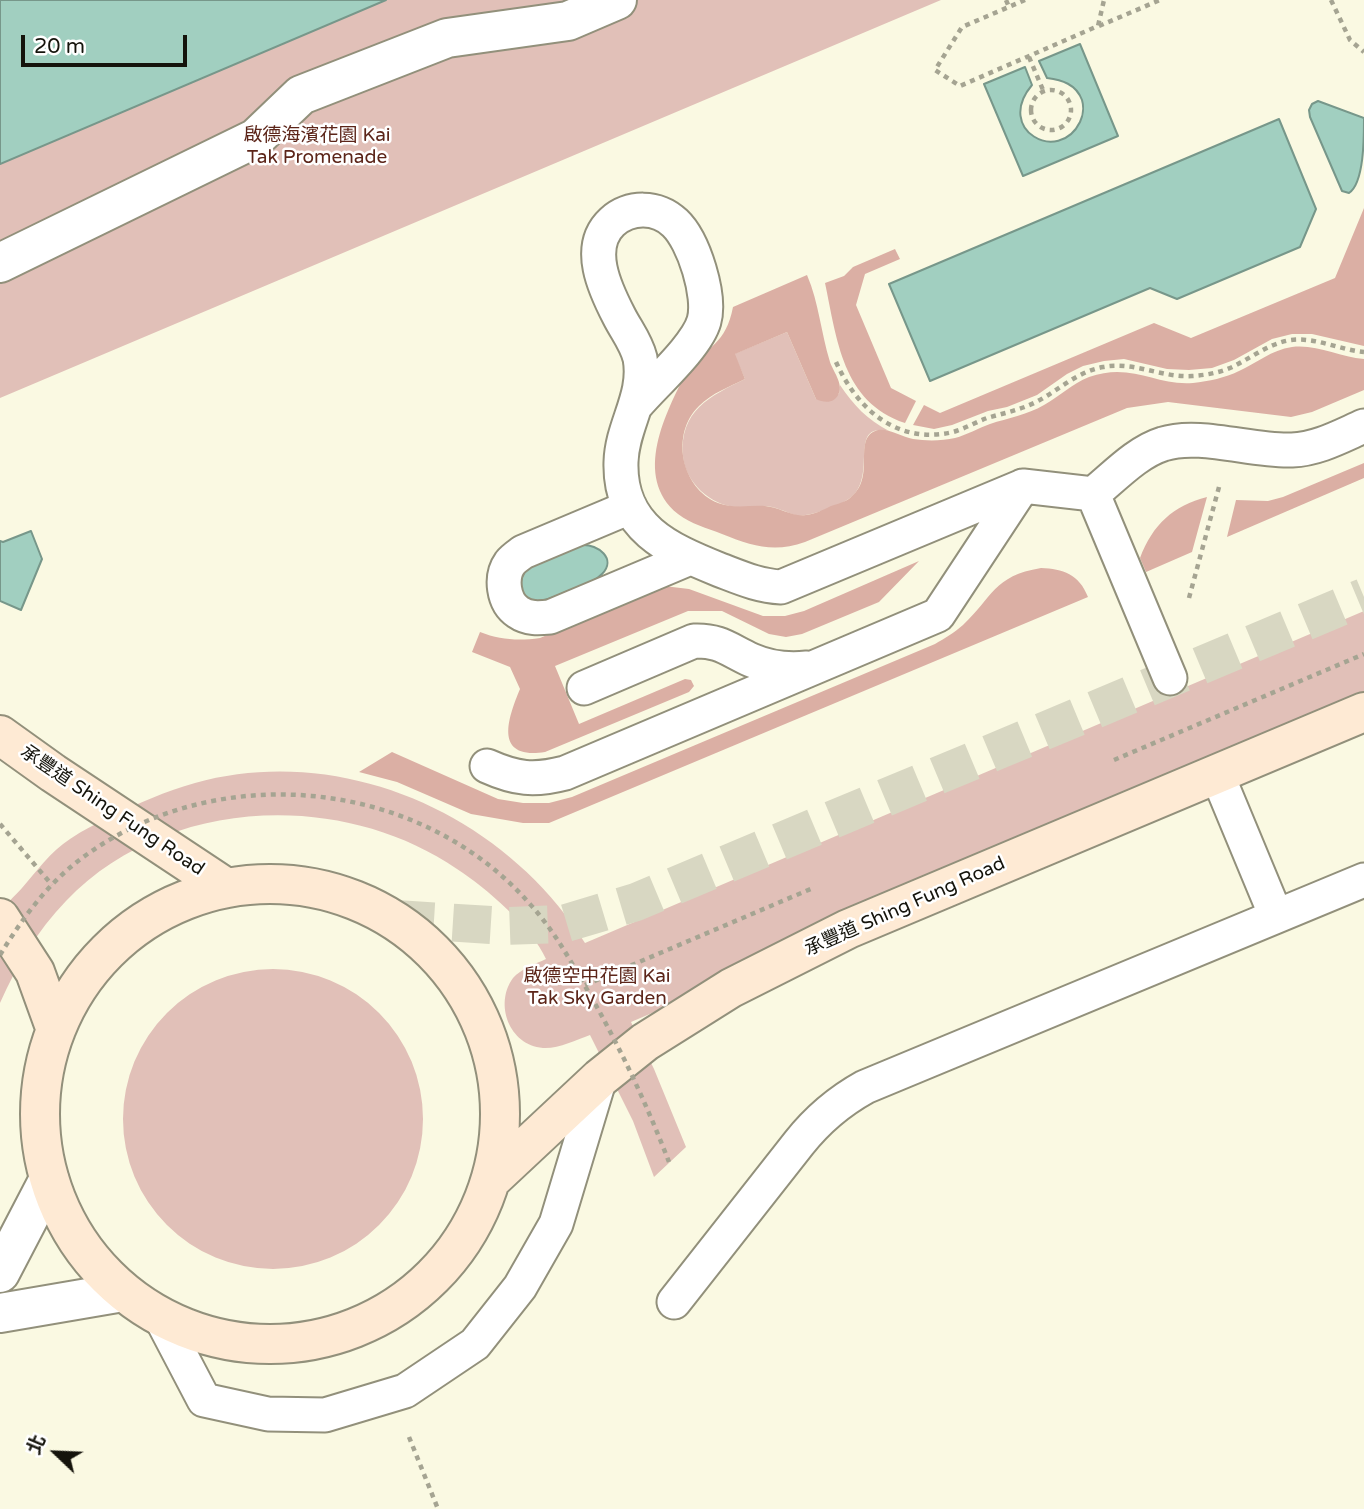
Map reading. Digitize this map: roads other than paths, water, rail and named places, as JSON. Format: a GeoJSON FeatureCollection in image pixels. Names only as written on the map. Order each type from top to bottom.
{"type":"FeatureCollection","features":[{"type":"Feature","properties":{"kind":"main road","name":"承豐道 Shing Fung Road"},"geometry":{"type":"LineString","coordinates":[[492,1179],[600,1078],[645,1042],[731,988],[837,935],[1364,712]]}},
{"type":"Feature","properties":{"kind":"main road","name":"承豐道 Shing Fung Road"},"geometry":{"type":"LineString","coordinates":[[0,735],[64,781],[225,887]]}},
{"type":"Feature","properties":{"kind":"main road","name":"承豐道 Shing Fung Road"},"geometry":{"type":"LineString","coordinates":[[274,882],[337,892],[396,919],[453,971],[490,1039],[501,1104],[492,1179],[464,1240],[415,1294],[352,1331],[282,1345],[211,1338],[161,1318],[123,1292],[83,1248],[64,1217],[49,1179],[41,1128],[43,1083],[57,1030],[78,988],[129,933],[179,902],[225,887],[274,882]]}},
{"type":"Feature","properties":{"kind":"main road"},"geometry":{"type":"LineString","coordinates":[[0,918],[35,972],[57,1030]]}},
{"type":"Feature","properties":{"kind":"street"},"geometry":{"type":"LineString","coordinates":[[0,263],[256,138],[300,95],[447,38],[568,21],[617,0]]}},
{"type":"Feature","properties":{"kind":"street"},"geometry":{"type":"LineString","coordinates":[[0,1273],[49,1179]]}},
{"type":"Feature","properties":{"kind":"street"},"geometry":{"type":"LineString","coordinates":[[0,1312],[123,1292]]}},
{"type":"Feature","properties":{"kind":"lane"},"geometry":{"type":"LineString","coordinates":[[637,404],[692,342],[703,323],[707,303],[704,282],[685,236],[675,223],[660,213],[643,209],[626,213],[612,223],[601,237],[598,254],[600,271],[619,316],[632,336],[639,358],[641,381],[637,404],[623,442],[623,486],[630,507],[642,525],[658,541],[690,558],[755,583],[781,587],[1023,486],[1093,494],[1144,453],[1162,444],[1180,440],[1291,451],[1323,444],[1364,426]]}},
{"type":"Feature","properties":{"kind":"lane"},"geometry":{"type":"LineString","coordinates":[[487,766],[525,779],[565,773],[939,615],[1023,486]]}},
{"type":"Feature","properties":{"kind":"lane"},"geometry":{"type":"LineString","coordinates":[[1093,494],[1171,678]]}},
{"type":"Feature","properties":{"kind":"lane"},"geometry":{"type":"LineString","coordinates":[[630,507],[523,552],[510,563],[503,579],[506,597],[517,612],[534,618],[550,617],[690,558]]}},
{"type":"Feature","properties":{"kind":"lane"},"geometry":{"type":"LineString","coordinates":[[584,688],[694,641],[720,643],[772,667],[816,667]]}},
{"type":"Feature","properties":{"kind":"lane"},"geometry":{"type":"LineString","coordinates":[[1217,774],[1276,916]]}},
{"type":"Feature","properties":{"kind":"lane"},"geometry":{"type":"LineString","coordinates":[[674,1302],[817,1121],[839,1102],[865,1087],[1364,880]]}},
{"type":"Feature","properties":{"kind":"lane"},"geometry":{"type":"LineString","coordinates":[[161,1318],[204,1400],[268,1415],[325,1415],[405,1391],[475,1343],[520,1287],[556,1224],[600,1078]]}},
{"type":"Feature","properties":{"kind":"water"},"geometry":{"type":"Polygon","coordinates":[[[0,0],[386,0],[0,164],[0,0]]]}},
{"type":"Feature","properties":{"kind":"water"},"geometry":{"type":"Polygon","coordinates":[[[1080,44],[1118,136],[1023,176],[984,84],[1025,67],[1032,85],[1022,101],[1021,116],[1025,128],[1046,141],[1058,141],[1070,135],[1080,122],[1082,100],[1068,84],[1047,78],[1039,61],[1080,44]]]}},
{"type":"Feature","properties":{"kind":"water"},"geometry":{"type":"Polygon","coordinates":[[[1318,101],[1364,118],[1358,180],[1349,193],[1342,191],[1310,117],[1312,104],[1318,101]]]}},
{"type":"Feature","properties":{"kind":"water"},"geometry":{"type":"Polygon","coordinates":[[[1279,119],[1316,209],[1300,247],[1177,299],[1150,288],[930,381],[889,284],[1279,119]]]}},
{"type":"Feature","properties":{"kind":"water"},"geometry":{"type":"Polygon","coordinates":[[[31,531],[42,559],[21,610],[0,601],[0,541],[31,531]]]}},
{"type":"Feature","properties":{"kind":"water"},"geometry":{"type":"Polygon","coordinates":[[[582,545],[594,547],[604,554],[606,568],[599,577],[549,599],[536,601],[525,596],[521,581],[528,569],[582,545]]]}},
{"type":"Feature","properties":{"kind":"tunnel"},"geometry":{"type":"LineString","coordinates":[[396,919],[506,926],[563,924],[636,902],[1364,597]]}},
{"type":"Feature","properties":{"kind":"park label","name":"啟德海濱花園 Kai Tak Promenade"},"geometry":{"type":"Point","coordinates":[317,147]}},
{"type":"Feature","properties":{"kind":"park label","name":"啟德空中花園 Kai Tak Sky Garden"},"geometry":{"type":"Point","coordinates":[597,988]}}]}
